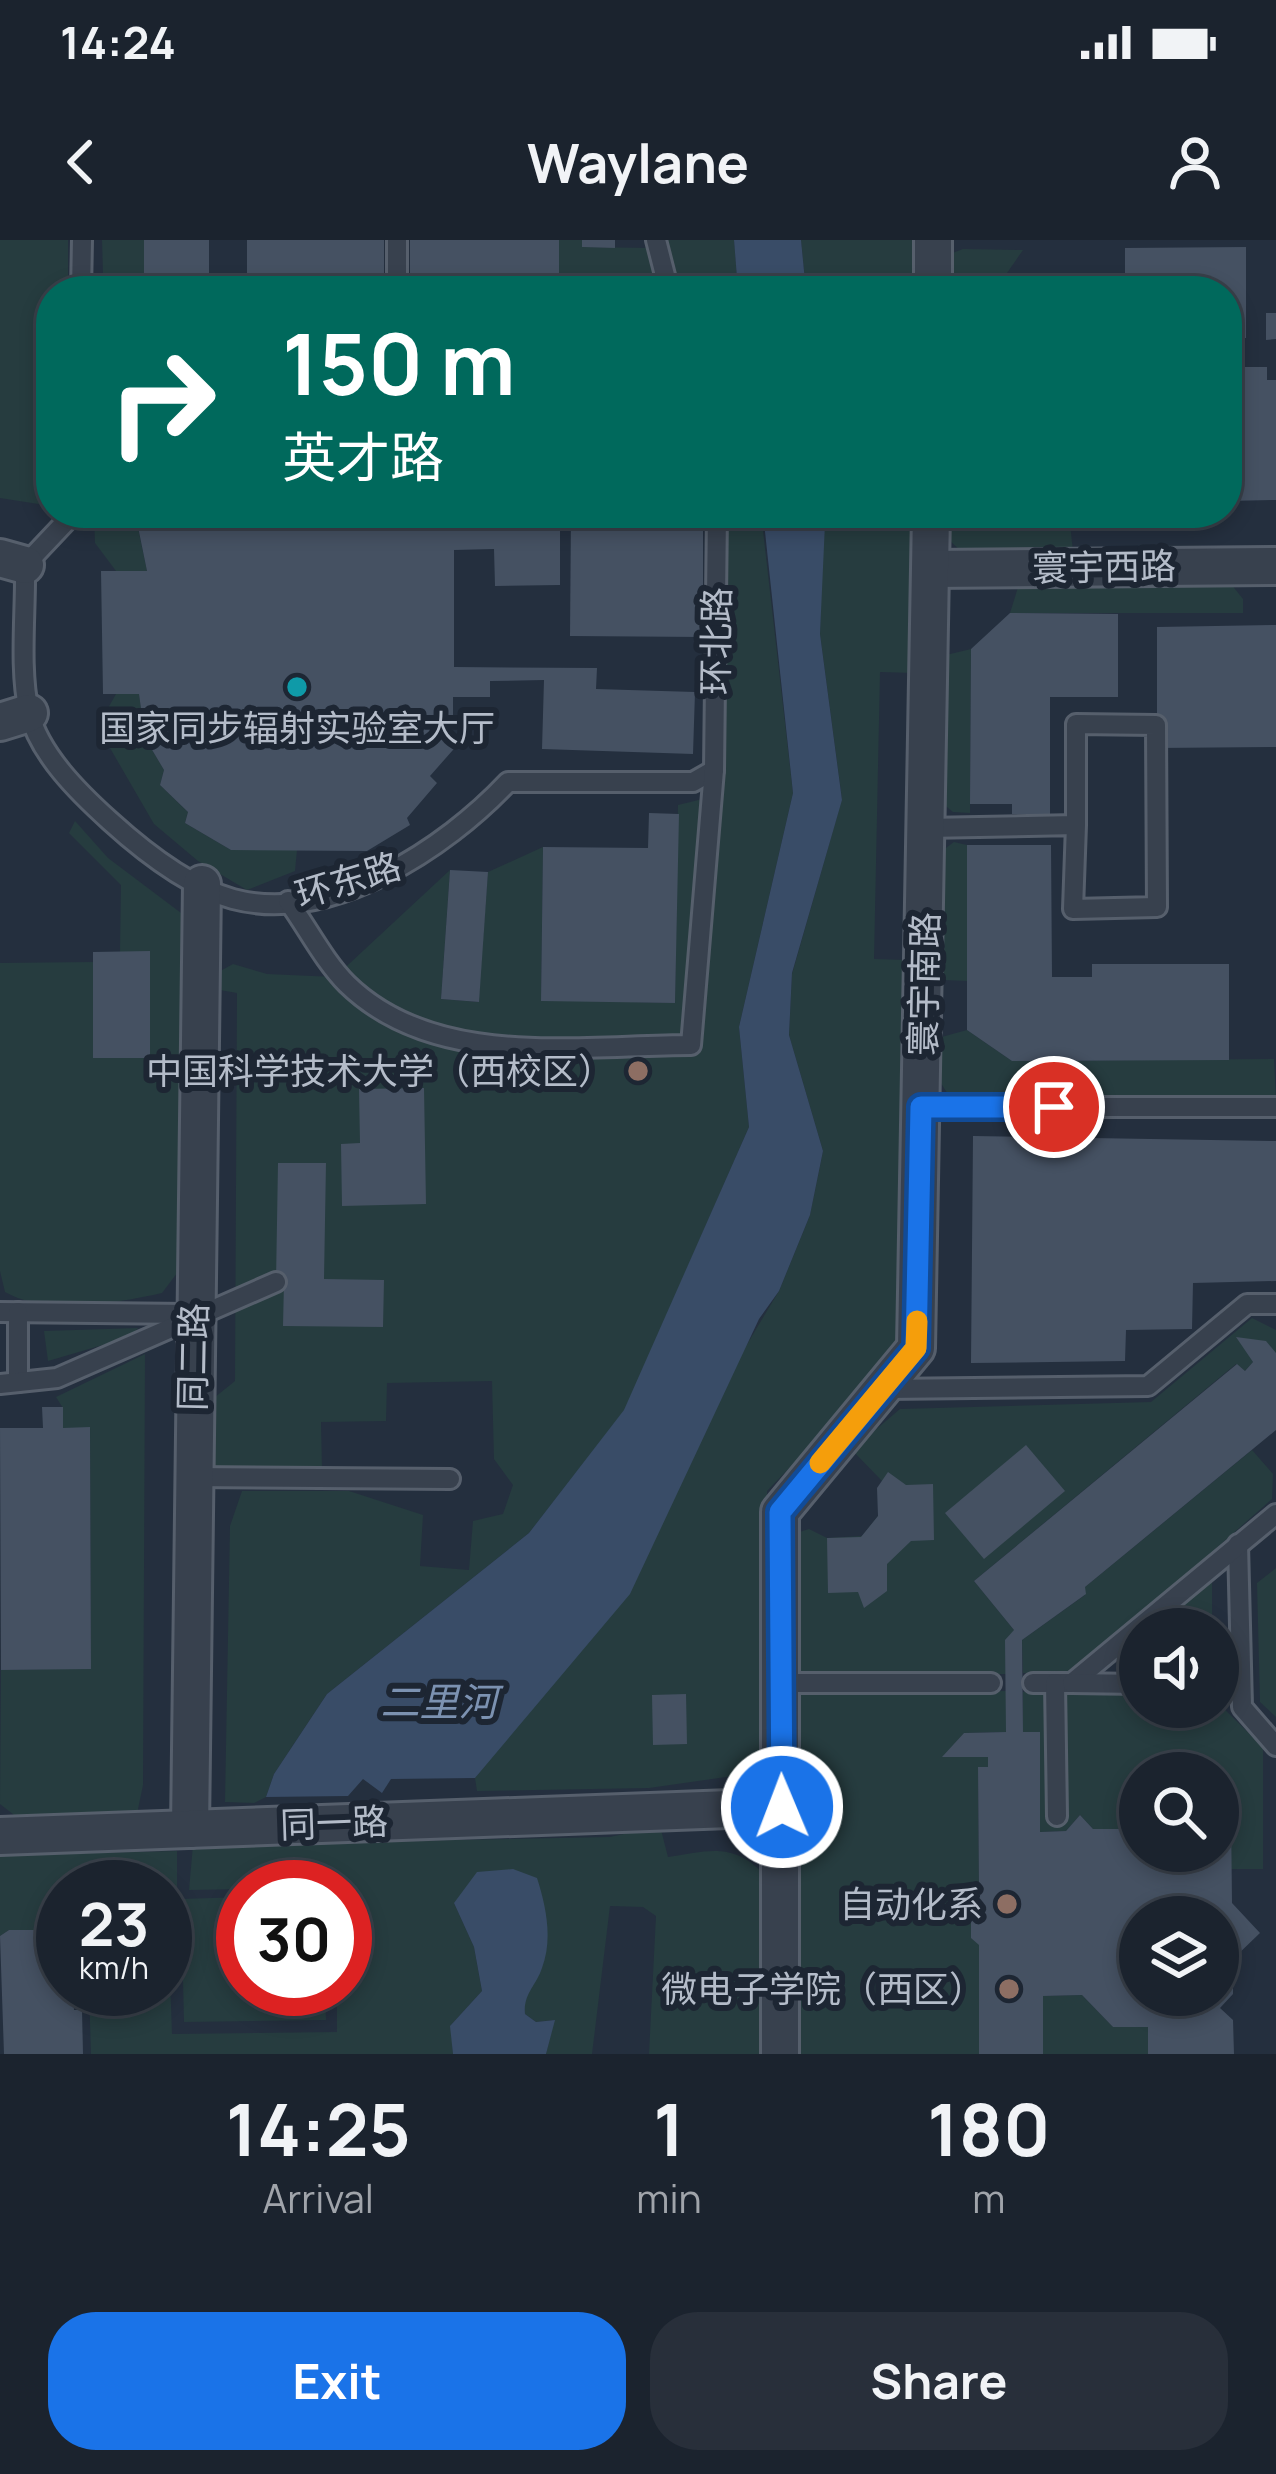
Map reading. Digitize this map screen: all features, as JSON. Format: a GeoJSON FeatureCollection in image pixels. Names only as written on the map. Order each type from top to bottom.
{"type":"FeatureCollection","features":[{"type":"Feature","properties":{"kind":"street"},"geometry":{"type":"LineString","coordinates":[[933,240],[933,276]]}},
{"type":"Feature","properties":{"kind":"street","name":"寰宇南路"},"geometry":{"type":"LineString","coordinates":[[780,2054],[780,1512],[916,1348],[932,528]]}},
{"type":"Feature","properties":{"kind":"street","name":"寰宇西路"},"geometry":{"type":"LineString","coordinates":[[931,569],[1276,566]]}},
{"type":"Feature","properties":{"kind":"street","name":"同二路"},"geometry":{"type":"LineString","coordinates":[[190,1829],[202,884]]}},
{"type":"Feature","properties":{"kind":"street","name":"同一路"},"geometry":{"type":"LineString","coordinates":[[0,1836],[782,1807]]}},
{"type":"Feature","properties":{"kind":"lane"},"geometry":{"type":"LineString","coordinates":[[81,276],[82,240]]}},
{"type":"Feature","properties":{"kind":"lane"},"geometry":{"type":"LineString","coordinates":[[397,240],[397,276]]}},
{"type":"Feature","properties":{"kind":"lane"},"geometry":{"type":"LineString","coordinates":[[656,240],[665,276]]}},
{"type":"Feature","properties":{"kind":"lane"},"geometry":{"type":"LineString","coordinates":[[15,718],[12,562],[55,528]]}},
{"type":"Feature","properties":{"kind":"lane","name":"环北路"},"geometry":{"type":"LineString","coordinates":[[288,901],[346,984],[416,1030],[487,1045],[691,1045],[714,770],[717,528]]}},
{"type":"Feature","properties":{"kind":"lane","name":"环东路"},"geometry":{"type":"LineString","coordinates":[[15,718],[91,804],[138,847],[232,899],[288,901],[342,890],[421,858],[467,825],[508,782],[693,782],[714,770]]}},
{"type":"Feature","properties":{"kind":"lane"},"geometry":{"type":"LineString","coordinates":[[1076,724],[1156,725],[1157,907],[1073,909],[1076,825],[1076,724]]}},
{"type":"Feature","properties":{"kind":"lane"},"geometry":{"type":"LineString","coordinates":[[926,828],[1076,825]]}},
{"type":"Feature","properties":{"kind":"lane"},"geometry":{"type":"LineString","coordinates":[[921,1107],[1276,1107]]}},
{"type":"Feature","properties":{"kind":"lane"},"geometry":{"type":"LineString","coordinates":[[194,1314],[9,1312],[9,1383],[57,1378],[125,1352],[194,1314],[276,1282]]}},
{"type":"Feature","properties":{"kind":"lane"},"geometry":{"type":"LineString","coordinates":[[882,1389],[1148,1386],[1247,1304],[1276,1304]]}},
{"type":"Feature","properties":{"kind":"lane"},"geometry":{"type":"LineString","coordinates":[[191,1477],[450,1479]]}},
{"type":"Feature","properties":{"kind":"lane"},"geometry":{"type":"LineString","coordinates":[[1057,1816],[1064,1682],[1276,1514]]}},
{"type":"Feature","properties":{"kind":"lane"},"geometry":{"type":"LineString","coordinates":[[1238,1544],[1242,1708],[1276,1746]]}},
{"type":"Feature","properties":{"kind":"lane"},"geometry":{"type":"LineString","coordinates":[[780,1683],[991,1682]]}},
{"type":"Feature","properties":{"kind":"lane"},"geometry":{"type":"LineString","coordinates":[[1033,1682],[1119,1683]]}},
{"type":"Feature","properties":{"kind":"green space"},"geometry":{"type":"Polygon","coordinates":[[[0,240],[68,240],[68,276],[36,276],[36,504],[0,498],[0,240]]]}},
{"type":"Feature","properties":{"kind":"green space"},"geometry":{"type":"Polygon","coordinates":[[[102,240],[144,240],[144,276],[103,274],[102,240]]]}},
{"type":"Feature","properties":{"kind":"green space"},"geometry":{"type":"Polygon","coordinates":[[[559,240],[582,240],[583,247],[650,248],[657,276],[559,276],[559,240]]]}},
{"type":"Feature","properties":{"kind":"green space"},"geometry":{"type":"Polygon","coordinates":[[[667,240],[734,240],[737,276],[675,276],[667,240]]]}},
{"type":"Feature","properties":{"kind":"green space"},"geometry":{"type":"Polygon","coordinates":[[[801,240],[917,240],[916,276],[805,276],[801,240]]]}},
{"type":"Feature","properties":{"kind":"green space"},"geometry":{"type":"Polygon","coordinates":[[[963,249],[1023,250],[1007,276],[949,276],[950,254],[963,249]]]}},
{"type":"Feature","properties":{"kind":"green space"},"geometry":{"type":"Polygon","coordinates":[[[94,528],[138,528],[147,571],[116,571],[95,543],[94,528]]]}},
{"type":"Feature","properties":{"kind":"green space"},"geometry":{"type":"Polygon","coordinates":[[[725,528],[763,528],[793,793],[739,1027],[749,1127],[625,1410],[529,1533],[327,1694],[274,1774],[266,1797],[254,1803],[225,1802],[230,1526],[242,1491],[349,1491],[423,1515],[420,1566],[469,1570],[473,1521],[503,1514],[513,1485],[494,1459],[492,1381],[387,1383],[386,1421],[321,1422],[322,1470],[213,1470],[204,1452],[204,1406],[235,1381],[237,993],[214,989],[215,974],[233,964],[267,974],[335,977],[450,870],[441,999],[478,1002],[488,872],[543,847],[541,1000],[675,1003],[678,805],[723,794],[725,528]]]}},
{"type":"Feature","properties":{"kind":"green space"},"geometry":{"type":"Polygon","coordinates":[[[823,528],[914,528],[914,673],[880,672],[874,959],[906,960],[905,1333],[886,1368],[767,1491],[768,1771],[649,1788],[477,1791],[475,1778],[523,1716],[779,1291],[810,1215],[823,1151],[789,1035],[792,974],[842,799],[820,634],[823,528]]]}},
{"type":"Feature","properties":{"kind":"green space"},"geometry":{"type":"Polygon","coordinates":[[[946,528],[1071,528],[1073,552],[967,557],[946,537],[946,528]]]}},
{"type":"Feature","properties":{"kind":"green space"},"geometry":{"type":"Polygon","coordinates":[[[1019,584],[1231,584],[1243,599],[1243,613],[1010,613],[1019,584]]]}},
{"type":"Feature","properties":{"kind":"green space"},"geometry":{"type":"Polygon","coordinates":[[[971,649],[970,813],[953,812],[941,802],[942,656],[971,649]]]}},
{"type":"Feature","properties":{"kind":"green space"},"geometry":{"type":"Polygon","coordinates":[[[116,694],[139,694],[145,738],[164,770],[160,785],[188,812],[185,823],[231,850],[297,850],[295,871],[247,890],[198,861],[154,824],[103,736],[103,717],[116,694]]]}},
{"type":"Feature","properties":{"kind":"green space"},"geometry":{"type":"Polygon","coordinates":[[[75,821],[108,858],[189,919],[184,1264],[162,1293],[60,1305],[5,1292],[0,1271],[0,963],[93,962],[93,1057],[150,1058],[150,952],[120,952],[121,885],[69,833],[75,821]]]}},
{"type":"Feature","properties":{"kind":"green space"},"geometry":{"type":"Polygon","coordinates":[[[954,842],[967,845],[967,981],[943,980],[937,970],[939,853],[954,842]]]}},
{"type":"Feature","properties":{"kind":"green space"},"geometry":{"type":"Polygon","coordinates":[[[967,1030],[1012,1061],[1274,1059],[1276,1099],[951,1099],[937,1077],[938,1038],[967,1030]]]}},
{"type":"Feature","properties":{"kind":"green space"},"geometry":{"type":"Polygon","coordinates":[[[1252,1318],[1276,1330],[1276,1353],[1237,1337],[1253,1362],[1245,1371],[1236,1364],[974,1581],[1014,1630],[1006,1674],[798,1675],[796,1533],[809,1529],[827,1538],[862,1536],[878,1516],[882,1481],[852,1450],[900,1409],[1151,1402],[1252,1318]]]}},
{"type":"Feature","properties":{"kind":"green space"},"geometry":{"type":"Polygon","coordinates":[[[138,1328],[130,1337],[48,1361],[44,1331],[138,1328]]]}},
{"type":"Feature","properties":{"kind":"green space"},"geometry":{"type":"Polygon","coordinates":[[[145,1354],[143,1785],[137,1814],[18,1818],[0,1804],[1,1670],[91,1668],[90,1428],[63,1428],[63,1408],[56,1397],[145,1354]]]}},
{"type":"Feature","properties":{"kind":"green space"},"geometry":{"type":"Polygon","coordinates":[[[1252,1450],[1273,1474],[1272,1499],[1149,1608],[1119,1608],[1119,1634],[1084,1665],[1066,1674],[1023,1673],[1022,1640],[1085,1595],[1085,1587],[1252,1450]]]}},
{"type":"Feature","properties":{"kind":"green space"},"geometry":{"type":"Polygon","coordinates":[[[1276,1568],[1276,1717],[1260,1702],[1257,1583],[1276,1568]]]}},
{"type":"Feature","properties":{"kind":"green space"},"geometry":{"type":"Polygon","coordinates":[[[1212,1578],[1212,1608],[1175,1608],[1212,1578]]]}},
{"type":"Feature","properties":{"kind":"green space"},"geometry":{"type":"Polygon","coordinates":[[[1006,1691],[1006,1732],[964,1733],[944,1756],[988,1757],[988,1767],[978,1768],[979,1893],[971,1898],[979,1945],[979,2054],[799,2054],[799,1692],[1006,1691]]]}},
{"type":"Feature","properties":{"kind":"green space"},"geometry":{"type":"Polygon","coordinates":[[[1023,1692],[1119,1692],[1119,1728],[1239,1728],[1239,1724],[1263,1747],[1263,1869],[1239,1869],[1239,1752],[1119,1752],[1119,1829],[1093,1829],[1080,1815],[1066,1831],[1040,1832],[1040,1733],[1023,1732],[1023,1692]]]}},
{"type":"Feature","properties":{"kind":"green space"},"geometry":{"type":"Polygon","coordinates":[[[660,1826],[668,1857],[730,1853],[763,1873],[769,2054],[649,2054],[656,1916],[643,1907],[610,1906],[592,2054],[546,2054],[554,2020],[536,2022],[525,2014],[523,2001],[542,1968],[454,1903],[474,1947],[482,1991],[451,2025],[453,2054],[91,2054],[90,2016],[171,2016],[172,2034],[337,2032],[337,2016],[372,2016],[372,1860],[216,1860],[216,1889],[192,1890],[193,1845],[610,1837],[660,1826]]]}},
{"type":"Feature","properties":{"kind":"green space"},"geometry":{"type":"Polygon","coordinates":[[[177,1851],[177,1860],[36,1860],[36,1930],[9,1930],[0,1936],[0,1855],[177,1851]]]}},
{"type":"Feature","properties":{"kind":"green space"},"geometry":{"type":"Polygon","coordinates":[[[216,1898],[216,2016],[326,2016],[326,2020],[184,2022],[184,2016],[192,2016],[192,1899],[216,1898]]]}},
{"type":"Feature","properties":{"kind":"green space"},"geometry":{"type":"Polygon","coordinates":[[[1082,1995],[1113,2027],[1148,2027],[1148,2054],[1043,2054],[1043,1996],[1082,1995]]]}},
{"type":"Feature","properties":{"kind":"water"},"geometry":{"type":"Polygon","coordinates":[[[734,240],[801,240],[805,276],[737,276],[734,240]]]}},
{"type":"Feature","properties":{"kind":"water","name":"二里河"},"geometry":{"type":"Polygon","coordinates":[[[765,528],[825,528],[820,634],[842,800],[792,973],[789,1035],[823,1151],[810,1215],[779,1291],[759,1319],[630,1594],[475,1778],[391,1779],[382,1793],[363,1779],[348,1796],[266,1797],[274,1774],[327,1694],[529,1533],[624,1410],[749,1127],[739,1027],[793,793],[765,528]]]}},
{"type":"Feature","properties":{"kind":"water"},"geometry":{"type":"Polygon","coordinates":[[[513,1869],[537,1878],[545,1911],[545,1957],[525,2014],[536,2022],[555,2020],[546,2054],[453,2054],[450,2026],[482,1991],[474,1947],[454,1903],[477,1872],[513,1869]]]}},
{"type":"Feature","properties":{"kind":"building"},"geometry":{"type":"Polygon","coordinates":[[[144,240],[209,240],[209,276],[144,276],[144,240]]]}},
{"type":"Feature","properties":{"kind":"building"},"geometry":{"type":"Polygon","coordinates":[[[247,240],[384,240],[384,276],[247,276],[247,240]]]}},
{"type":"Feature","properties":{"kind":"building"},"geometry":{"type":"Polygon","coordinates":[[[410,240],[559,240],[559,276],[410,276],[410,240]]]}},
{"type":"Feature","properties":{"kind":"building"},"geometry":{"type":"Polygon","coordinates":[[[582,240],[615,240],[615,248],[582,247],[582,240]]]}},
{"type":"Feature","properties":{"kind":"building"},"geometry":{"type":"Polygon","coordinates":[[[1246,247],[1246,338],[1242,338],[1242,276],[1125,276],[1125,248],[1246,247]]]}},
{"type":"Feature","properties":{"kind":"building"},"geometry":{"type":"Polygon","coordinates":[[[1266,313],[1276,313],[1276,339],[1266,340],[1266,313]]]}},
{"type":"Feature","properties":{"kind":"building"},"geometry":{"type":"Polygon","coordinates":[[[1242,367],[1267,367],[1267,380],[1276,380],[1276,500],[1242,501],[1242,367]]]}},
{"type":"Feature","properties":{"kind":"building","name":"国家同步辐射实验室大厅"},"geometry":{"type":"Polygon","coordinates":[[[138,528],[560,528],[560,585],[495,586],[494,549],[454,550],[454,667],[597,668],[596,689],[695,692],[693,754],[542,749],[544,680],[490,681],[490,697],[453,697],[453,734],[460,742],[430,776],[437,783],[407,818],[410,825],[367,851],[231,850],[185,823],[188,812],[160,785],[164,770],[145,738],[139,694],[103,694],[101,571],[147,571],[138,528]]]}},
{"type":"Feature","properties":{"kind":"building"},"geometry":{"type":"Polygon","coordinates":[[[571,528],[703,528],[703,637],[570,636],[571,528]]]}},
{"type":"Feature","properties":{"kind":"building"},"geometry":{"type":"Polygon","coordinates":[[[1010,613],[1118,614],[1118,697],[1050,697],[1050,814],[1012,814],[1012,804],[970,804],[971,649],[1010,613]]]}},
{"type":"Feature","properties":{"kind":"building"},"geometry":{"type":"Polygon","coordinates":[[[1276,625],[1276,747],[1157,748],[1157,627],[1276,625]]]}},
{"type":"Feature","properties":{"kind":"building"},"geometry":{"type":"Polygon","coordinates":[[[649,813],[679,814],[675,1003],[541,1001],[543,847],[648,848],[649,813]]]}},
{"type":"Feature","properties":{"kind":"building"},"geometry":{"type":"Polygon","coordinates":[[[967,845],[1051,845],[1052,977],[1092,977],[1092,964],[1229,964],[1229,1060],[1012,1061],[967,1030],[967,845]]]}},
{"type":"Feature","properties":{"kind":"building"},"geometry":{"type":"Polygon","coordinates":[[[450,870],[488,872],[479,1002],[441,999],[450,870]]]}},
{"type":"Feature","properties":{"kind":"building"},"geometry":{"type":"Polygon","coordinates":[[[150,951],[150,1058],[93,1058],[93,952],[150,951]]]}},
{"type":"Feature","properties":{"kind":"building"},"geometry":{"type":"Polygon","coordinates":[[[424,1088],[426,1204],[342,1206],[341,1144],[360,1143],[359,1089],[424,1088]]]}},
{"type":"Feature","properties":{"kind":"building"},"geometry":{"type":"Polygon","coordinates":[[[973,1136],[1276,1141],[1276,1281],[1193,1283],[1192,1329],[1126,1330],[1125,1361],[971,1363],[973,1136]]]}},
{"type":"Feature","properties":{"kind":"building"},"geometry":{"type":"Polygon","coordinates":[[[278,1163],[326,1163],[324,1279],[384,1280],[383,1327],[283,1326],[284,1282],[276,1282],[278,1163]]]}},
{"type":"Feature","properties":{"kind":"building"},"geometry":{"type":"Polygon","coordinates":[[[1236,1337],[1266,1341],[1276,1353],[1276,1430],[1085,1587],[1086,1594],[1022,1640],[1023,1732],[1040,1732],[1040,1832],[1066,1831],[1080,1815],[1093,1829],[1119,1829],[1119,1872],[1232,1872],[1232,1896],[1119,1896],[1119,2016],[1229,2016],[1233,2020],[1234,2054],[1148,2054],[1148,2027],[1113,2027],[1082,1995],[1043,1996],[1043,2054],[979,2054],[979,1945],[971,1938],[971,1898],[979,1893],[978,1767],[988,1767],[988,1757],[942,1757],[964,1733],[1006,1732],[1005,1640],[1014,1630],[974,1581],[1237,1364],[1245,1371],[1253,1362],[1236,1337]]]}},
{"type":"Feature","properties":{"kind":"building"},"geometry":{"type":"Polygon","coordinates":[[[42,1407],[63,1407],[63,1428],[90,1427],[91,1669],[1,1670],[0,1428],[43,1428],[42,1407]]]}},
{"type":"Feature","properties":{"kind":"building"},"geometry":{"type":"Polygon","coordinates":[[[1026,1445],[1065,1491],[984,1559],[945,1513],[1026,1445]]]}},
{"type":"Feature","properties":{"kind":"building"},"geometry":{"type":"Polygon","coordinates":[[[888,1472],[906,1485],[933,1484],[934,1540],[911,1541],[887,1564],[887,1591],[864,1608],[858,1592],[828,1593],[827,1538],[861,1537],[878,1516],[877,1488],[888,1472]]]}},
{"type":"Feature","properties":{"kind":"building"},"geometry":{"type":"Polygon","coordinates":[[[686,1694],[687,1744],[653,1745],[652,1695],[686,1694]]]}},
{"type":"Feature","properties":{"kind":"building"},"geometry":{"type":"Polygon","coordinates":[[[1239,1910],[1260,1933],[1239,1953],[1239,1910]]]}},
{"type":"Feature","properties":{"kind":"building"},"geometry":{"type":"Polygon","coordinates":[[[9,1930],[36,1930],[36,2016],[82,2016],[83,2054],[4,2054],[0,1936],[9,1930]]]}},
{"type":"Feature","properties":{"kind":"slow traffic"},"geometry":{"type":"LineString","coordinates":[[820,1463],[916,1348],[917,1321]]}},
{"type":"Feature","properties":{"kind":"place","name":"国家同步辐射实验室大厅"},"geometry":{"type":"Point","coordinates":[297,687]}},
{"type":"Feature","properties":{"kind":"place","name":"中国科学技术大学（西校区）"},"geometry":{"type":"Point","coordinates":[638,1071]}},
{"type":"Feature","properties":{"kind":"place","name":"自动化系"},"geometry":{"type":"Point","coordinates":[1007,1904]}},
{"type":"Feature","properties":{"kind":"place","name":"微电子学院（西区）"},"geometry":{"type":"Point","coordinates":[1009,1989]}},
{"type":"Feature","properties":{"kind":"route"},"geometry":{"type":"LineString","coordinates":[[782,1807],[780,1512],[916,1348],[921,1107],[1054,1107]]}}]}
